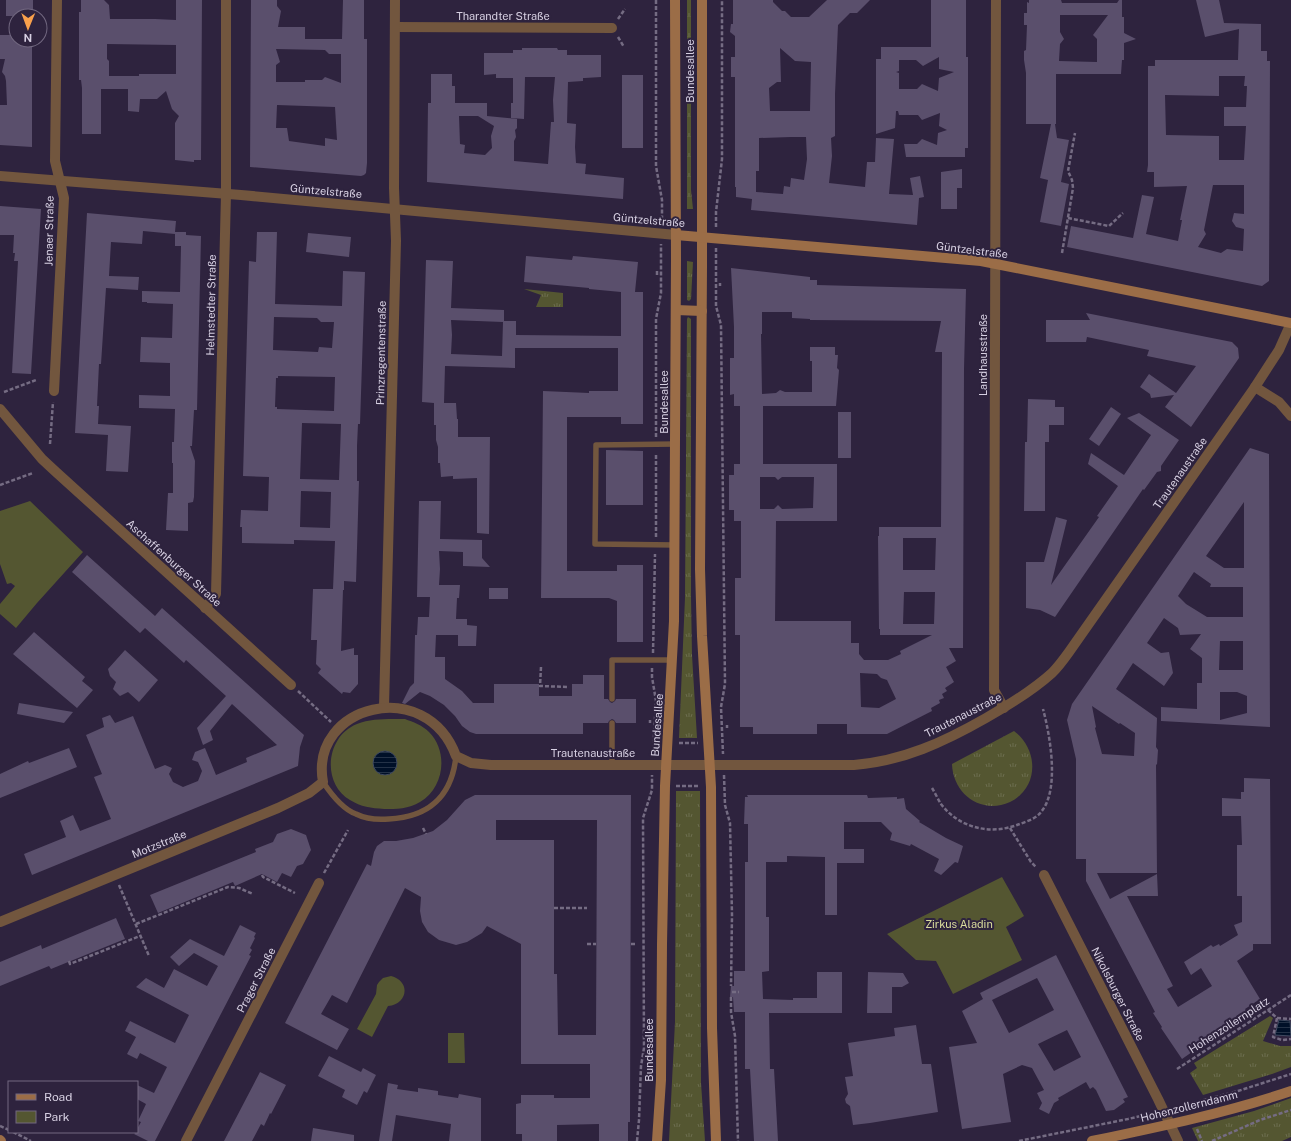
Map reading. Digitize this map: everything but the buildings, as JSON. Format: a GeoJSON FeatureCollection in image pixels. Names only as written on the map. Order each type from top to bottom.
{"type":"FeatureCollection","features":[{"type":"Feature","properties":{"kind":"main road","name":"Bundesallee"},"geometry":{"type":"LineString","coordinates":[[657,1141],[661,1080],[666,765],[673,660],[675,545],[675,0]]}},
{"type":"Feature","properties":{"kind":"main road","name":"Bundesallee"},"geometry":{"type":"LineString","coordinates":[[702,0],[700,569],[710,765],[712,1028],[716,1141]]}},
{"type":"Feature","properties":{"kind":"main road","name":"Güntzelstraße"},"geometry":{"type":"LineString","coordinates":[[676,235],[981,261],[1291,323]]}},
{"type":"Feature","properties":{"kind":"main road"},"geometry":{"type":"LineString","coordinates":[[676,310],[702,311]]}},
{"type":"Feature","properties":{"kind":"main road","name":"Hohenzollerndamm"},"geometry":{"type":"LineString","coordinates":[[1092,1141],[1170,1124],[1291,1091]]}},
{"type":"Feature","properties":{"kind":"street","name":"Jenaer Straße"},"geometry":{"type":"LineString","coordinates":[[54,391],[64,198],[55,161],[57,0]]}},
{"type":"Feature","properties":{"kind":"street","name":"Helmstedter Straße"},"geometry":{"type":"LineString","coordinates":[[205,608],[216,594],[226,194],[226,0]]}},
{"type":"Feature","properties":{"kind":"street","name":"Prinzregentenstraße"},"geometry":{"type":"LineString","coordinates":[[384,707],[396,241],[395,0]]}},
{"type":"Feature","properties":{"kind":"street","name":"Landhausstraße"},"geometry":{"type":"LineString","coordinates":[[996,0],[994,690],[1004,708]]}},
{"type":"Feature","properties":{"kind":"street","name":"Tharandter Straße"},"geometry":{"type":"LineString","coordinates":[[395,27],[612,28]]}},
{"type":"Feature","properties":{"kind":"street","name":"Güntzelstraße"},"geometry":{"type":"LineString","coordinates":[[0,176],[226,194],[676,235]]}},
{"type":"Feature","properties":{"kind":"street","name":"Trautenaustraße"},"geometry":{"type":"LineString","coordinates":[[456,756],[471,763],[491,765],[837,766],[871,764],[887,761],[915,752],[962,731],[1004,708],[1053,672],[1069,652],[1255,387],[1279,350],[1291,323]]}},
{"type":"Feature","properties":{"kind":"street"},"geometry":{"type":"LineString","coordinates":[[1255,387],[1279,402],[1291,416]]}},
{"type":"Feature","properties":{"kind":"street","name":"Aschaffenburger Straße"},"geometry":{"type":"LineString","coordinates":[[0,409],[42,459],[205,608],[291,684]]}},
{"type":"Feature","properties":{"kind":"street"},"geometry":{"type":"LineString","coordinates":[[323,782],[321,772],[323,756],[329,742],[338,730],[347,721],[358,715],[370,710],[384,707],[400,708],[415,712],[428,719],[446,736],[456,756]]}},
{"type":"Feature","properties":{"kind":"street","name":"Motzstraße"},"geometry":{"type":"LineString","coordinates":[[0,922],[278,808],[309,793],[323,782]]}},
{"type":"Feature","properties":{"kind":"street","name":"Nikolsburger Straße"},"geometry":{"type":"LineString","coordinates":[[1044,875],[1178,1141]]}},
{"type":"Feature","properties":{"kind":"street","name":"Prager Straße"},"geometry":{"type":"LineString","coordinates":[[186,1141],[319,882]]}},
{"type":"Feature","properties":{"kind":"lane"},"geometry":{"type":"LineString","coordinates":[[675,545],[595,544],[596,445],[676,444]]}},
{"type":"Feature","properties":{"kind":"lane"},"geometry":{"type":"LineString","coordinates":[[612,699],[612,660],[673,660]]}},
{"type":"Feature","properties":{"kind":"lane"},"geometry":{"type":"LineString","coordinates":[[612,723],[612,765]]}},
{"type":"Feature","properties":{"kind":"lane"},"geometry":{"type":"LineString","coordinates":[[323,782],[327,789],[340,803],[355,814],[367,818],[384,819],[412,816],[433,804],[446,789],[451,778],[456,756]]}},
{"type":"Feature","properties":{"kind":"path"},"geometry":{"type":"LineString","coordinates":[[656,0],[656,166],[662,205]]}},
{"type":"Feature","properties":{"kind":"path"},"geometry":{"type":"LineString","coordinates":[[716,212],[722,159],[722,0]]}},
{"type":"Feature","properties":{"kind":"path"},"geometry":{"type":"LineString","coordinates":[[1062,253],[1073,188],[1068,170],[1075,133]]}},
{"type":"Feature","properties":{"kind":"path"},"geometry":{"type":"LineString","coordinates":[[1068,218],[1109,226],[1123,214]]}},
{"type":"Feature","properties":{"kind":"path"},"geometry":{"type":"LineString","coordinates":[[653,739],[656,701],[652,677],[656,545],[656,319],[661,293],[661,258]]}},
{"type":"Feature","properties":{"kind":"path"},"geometry":{"type":"LineString","coordinates":[[716,265],[716,306],[721,325],[725,684],[721,707],[722,737]]}},
{"type":"Feature","properties":{"kind":"path"},"geometry":{"type":"LineString","coordinates":[[4,392],[36,380]]}},
{"type":"Feature","properties":{"kind":"path"},"geometry":{"type":"LineString","coordinates":[[50,444],[54,391]]}},
{"type":"Feature","properties":{"kind":"path"},"geometry":{"type":"LineString","coordinates":[[0,485],[33,473]]}},
{"type":"Feature","properties":{"kind":"path"},"geometry":{"type":"LineString","coordinates":[[541,666],[540,686],[569,687]]}},
{"type":"Feature","properties":{"kind":"path"},"geometry":{"type":"LineString","coordinates":[[291,684],[338,730]]}},
{"type":"Feature","properties":{"kind":"path"},"geometry":{"type":"LineString","coordinates":[[932,788],[941,803],[953,816],[966,824],[981,829],[995,830],[1010,828],[1030,821],[1041,813],[1049,796],[1052,772],[1049,731],[1043,709]]}},
{"type":"Feature","properties":{"kind":"path"},"geometry":{"type":"LineString","coordinates":[[678,743],[698,743]]}},
{"type":"Feature","properties":{"kind":"path"},"geometry":{"type":"LineString","coordinates":[[676,786],[700,786]]}},
{"type":"Feature","properties":{"kind":"path"},"geometry":{"type":"LineString","coordinates":[[636,1141],[639,1120],[641,1066],[644,1048],[643,818],[652,790]]}},
{"type":"Feature","properties":{"kind":"path"},"geometry":{"type":"LineString","coordinates":[[725,792],[725,804],[730,823],[732,986]]}},
{"type":"Feature","properties":{"kind":"path"},"geometry":{"type":"LineString","coordinates":[[423,828],[426,834]]}},
{"type":"Feature","properties":{"kind":"path"},"geometry":{"type":"LineString","coordinates":[[1010,828],[1031,862]]}},
{"type":"Feature","properties":{"kind":"path"},"geometry":{"type":"LineString","coordinates":[[319,882],[348,830]]}},
{"type":"Feature","properties":{"kind":"path"},"geometry":{"type":"LineString","coordinates":[[115,874],[149,956]]}},
{"type":"Feature","properties":{"kind":"path"},"geometry":{"type":"LineString","coordinates":[[262,874],[263,877],[294,893]]}},
{"type":"Feature","properties":{"kind":"path"},"geometry":{"type":"LineString","coordinates":[[136,924],[228,887],[239,888],[253,894]]}},
{"type":"Feature","properties":{"kind":"path"},"geometry":{"type":"LineString","coordinates":[[554,908],[587,908]]}},
{"type":"Feature","properties":{"kind":"path"},"geometry":{"type":"LineString","coordinates":[[69,962],[70,964],[140,936]]}},
{"type":"Feature","properties":{"kind":"path"},"geometry":{"type":"LineString","coordinates":[[587,944],[596,944]]}},
{"type":"Feature","properties":{"kind":"path"},"geometry":{"type":"LineString","coordinates":[[631,944],[636,944]]}},
{"type":"Feature","properties":{"kind":"path"},"geometry":{"type":"LineString","coordinates":[[732,992],[739,992]]}},
{"type":"Feature","properties":{"kind":"path","name":"Hohenzollernplatz"},"geometry":{"type":"LineString","coordinates":[[1177,1069],[1291,996]]}},
{"type":"Feature","properties":{"kind":"path"},"geometry":{"type":"LineString","coordinates":[[731,997],[731,1012],[735,1036],[738,1141]]}},
{"type":"Feature","properties":{"kind":"path"},"geometry":{"type":"LineString","coordinates":[[1268,1010],[1277,1018],[1291,1019]]}},
{"type":"Feature","properties":{"kind":"path"},"geometry":{"type":"LineString","coordinates":[[1277,1018],[1273,1037],[1282,1040],[1291,1039]]}},
{"type":"Feature","properties":{"kind":"path"},"geometry":{"type":"LineString","coordinates":[[1190,1105],[1291,1074]]}},
{"type":"Feature","properties":{"kind":"path"},"geometry":{"type":"LineString","coordinates":[[1212,1141],[1260,1120],[1291,1110]]}},
{"type":"Feature","properties":{"kind":"path"},"geometry":{"type":"LineString","coordinates":[[1019,1141],[1128,1120]]}},
{"type":"Feature","properties":{"kind":"path"},"geometry":{"type":"LineString","coordinates":[[1196,1127],[1202,1141]]}},
{"type":"Feature","properties":{"kind":"path"},"geometry":{"type":"LineString","coordinates":[[15,1133],[31,1141]]}},
{"type":"Feature","properties":{"kind":"green space"},"geometry":{"type":"Polygon","coordinates":[[[687,0],[691,0],[691,190],[693,209],[687,209],[687,0]]]}},
{"type":"Feature","properties":{"kind":"green space"},"geometry":{"type":"Polygon","coordinates":[[[687,261],[693,262],[691,299],[689,301],[687,300],[687,261]]]}},
{"type":"Feature","properties":{"kind":"green space"},"geometry":{"type":"Polygon","coordinates":[[[524,289],[563,293],[563,307],[536,307],[541,295],[524,289]]]}},
{"type":"Feature","properties":{"kind":"green space"},"geometry":{"type":"Polygon","coordinates":[[[688,317],[691,319],[692,655],[697,738],[679,738],[685,598],[688,317]]]}},
{"type":"Feature","properties":{"kind":"green space"},"geometry":{"type":"Polygon","coordinates":[[[30,501],[83,552],[16,628],[0,614],[0,604],[15,586],[11,583],[7,584],[0,564],[0,511],[30,501]]]}},
{"type":"Feature","properties":{"kind":"green space"},"geometry":{"type":"Polygon","coordinates":[[[381,719],[405,719],[417,724],[429,732],[439,749],[441,769],[439,779],[434,788],[428,796],[420,802],[402,808],[370,808],[350,800],[334,783],[331,772],[331,760],[339,739],[347,730],[363,722],[381,719]]]}},
{"type":"Feature","properties":{"kind":"green space"},"geometry":{"type":"Polygon","coordinates":[[[1014,731],[1028,748],[1031,757],[1031,778],[1027,787],[1020,795],[1010,802],[999,805],[989,806],[979,804],[970,799],[963,793],[957,784],[952,764],[1014,731]]]}},
{"type":"Feature","properties":{"kind":"green space"},"geometry":{"type":"Polygon","coordinates":[[[676,791],[700,791],[701,1083],[705,1141],[669,1141],[675,1022],[676,791]]]}},
{"type":"Feature","properties":{"kind":"green space","name":"Zirkus Aladin"},"geometry":{"type":"Polygon","coordinates":[[[1002,877],[1024,916],[1006,927],[1022,960],[953,994],[936,961],[916,960],[887,934],[1002,877]]]}},
{"type":"Feature","properties":{"kind":"green space"},"geometry":{"type":"Polygon","coordinates":[[[391,976],[402,983],[404,987],[403,997],[395,1004],[388,1006],[372,1037],[357,1029],[376,994],[377,985],[383,978],[391,976]]]}},
{"type":"Feature","properties":{"kind":"green space"},"geometry":{"type":"Polygon","coordinates":[[[1270,1016],[1273,1018],[1263,1041],[1280,1046],[1291,1046],[1291,1067],[1203,1095],[1190,1073],[1197,1068],[1194,1063],[1270,1016]]]}},
{"type":"Feature","properties":{"kind":"green space"},"geometry":{"type":"Polygon","coordinates":[[[448,1033],[464,1033],[465,1063],[448,1063],[448,1033]]]}},
{"type":"Feature","properties":{"kind":"green space"},"geometry":{"type":"Polygon","coordinates":[[[1291,1098],[1291,1137],[1282,1141],[1198,1141],[1192,1128],[1254,1111],[1291,1098]]]}},
{"type":"Feature","properties":{"kind":"water"},"geometry":{"type":"Polygon","coordinates":[[[385,751],[394,754],[397,763],[394,772],[385,775],[376,772],[373,763],[376,754],[385,751]]]}},
{"type":"Feature","properties":{"kind":"water"},"geometry":{"type":"Polygon","coordinates":[[[1279,1020],[1290,1021],[1291,1036],[1275,1035],[1279,1020]]]}}]}
